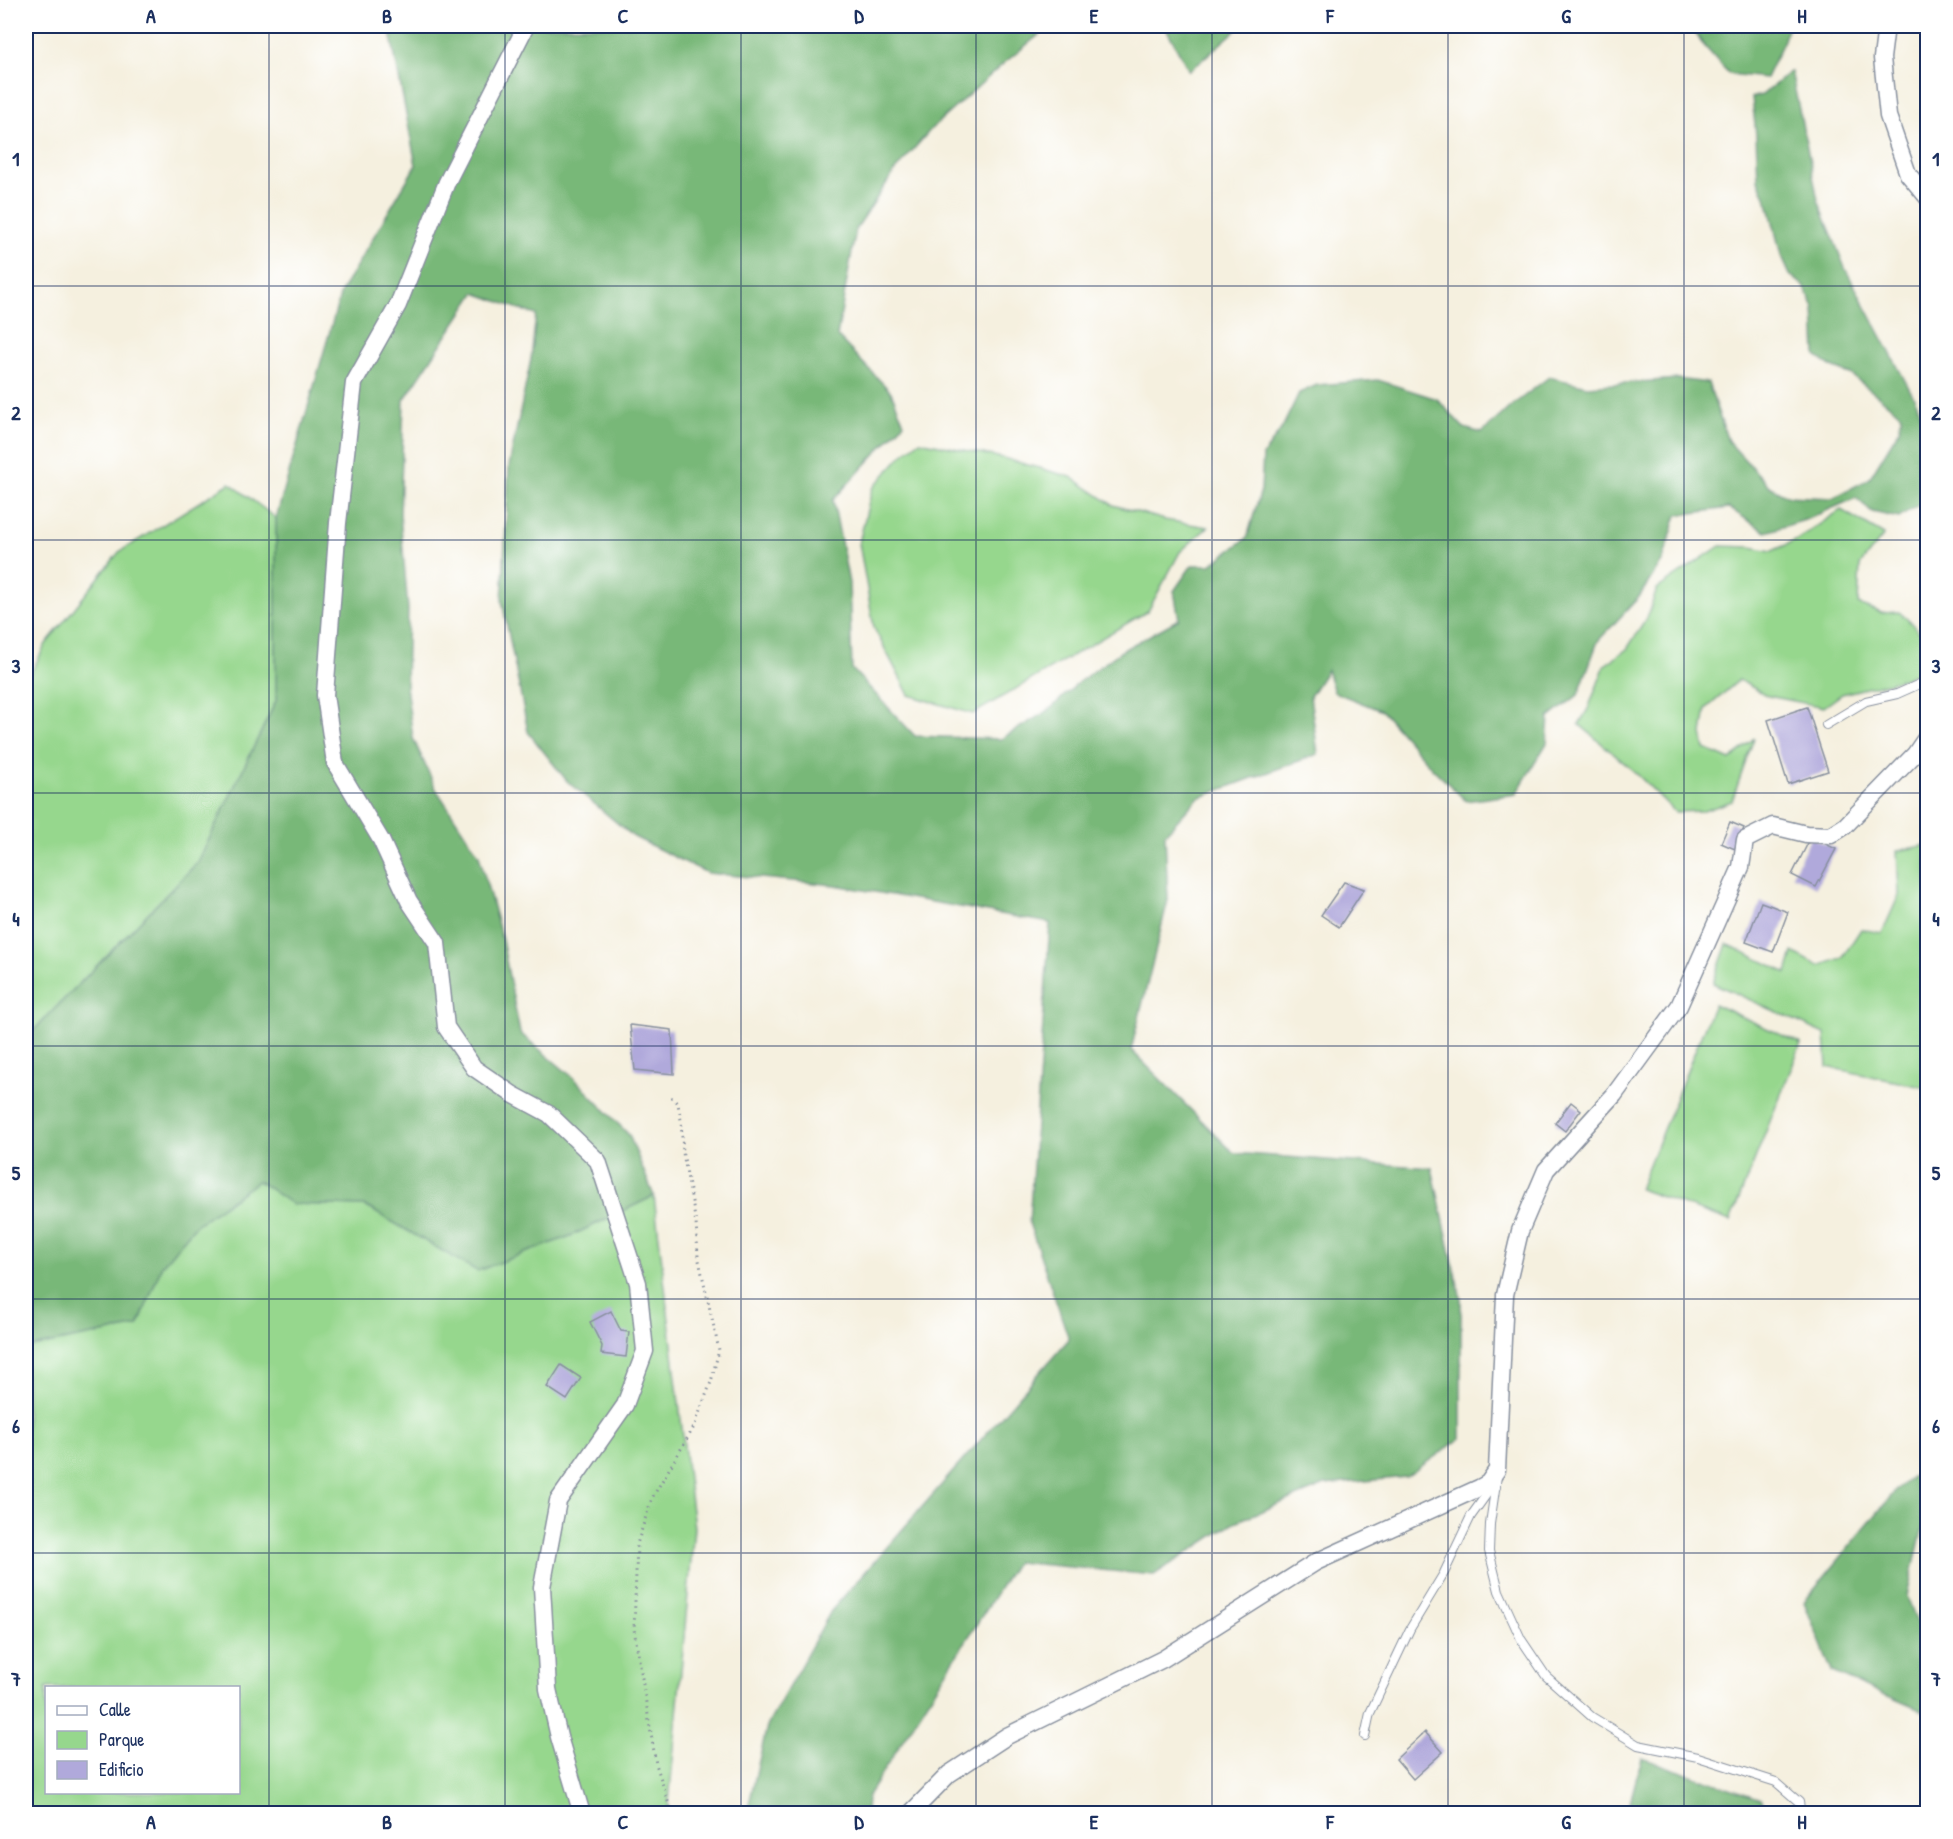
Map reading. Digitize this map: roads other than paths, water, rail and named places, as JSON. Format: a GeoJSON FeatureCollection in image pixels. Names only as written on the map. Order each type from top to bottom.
{"type":"FeatureCollection","features":[{"type":"Feature","properties":{"kind":"street"},"geometry":{"type":"LineString","coordinates":[[526,26],[447,182],[398,305],[354,383],[338,523],[326,695],[335,763],[381,840],[409,902],[436,943],[446,1027],[474,1068],[512,1094],[549,1113],[598,1161],[638,1282],[645,1351],[625,1405],[558,1501],[542,1587],[548,1689],[559,1737],[582,1814]]}},
{"type":"Feature","properties":{"kind":"street"},"geometry":{"type":"LineString","coordinates":[[1886,26],[1882,58],[1888,116],[1908,174],[1928,198]]}},
{"type":"Feature","properties":{"kind":"street"},"geometry":{"type":"LineString","coordinates":[[910,1814],[949,1774],[1007,1736],[1163,1659],[1316,1562],[1497,1478],[1504,1295],[1520,1231],[1546,1170],[1614,1095],[1678,1006],[1741,867],[1745,840],[1773,826],[1806,834],[1831,835],[1845,826],[1916,754],[1928,735]]}},
{"type":"Feature","properties":{"kind":"lane"},"geometry":{"type":"LineString","coordinates":[[1826,725],[1866,701],[1897,694],[1928,682]]}},
{"type":"Feature","properties":{"kind":"lane"},"geometry":{"type":"LineString","coordinates":[[1365,1736],[1370,1713],[1410,1629],[1444,1573],[1471,1516],[1497,1478]]}},
{"type":"Feature","properties":{"kind":"lane"},"geometry":{"type":"LineString","coordinates":[[1497,1478],[1490,1524],[1489,1551],[1499,1591],[1521,1639],[1546,1676],[1592,1717],[1638,1745],[1698,1757],[1776,1782],[1799,1802],[1801,1814]]}}]}
